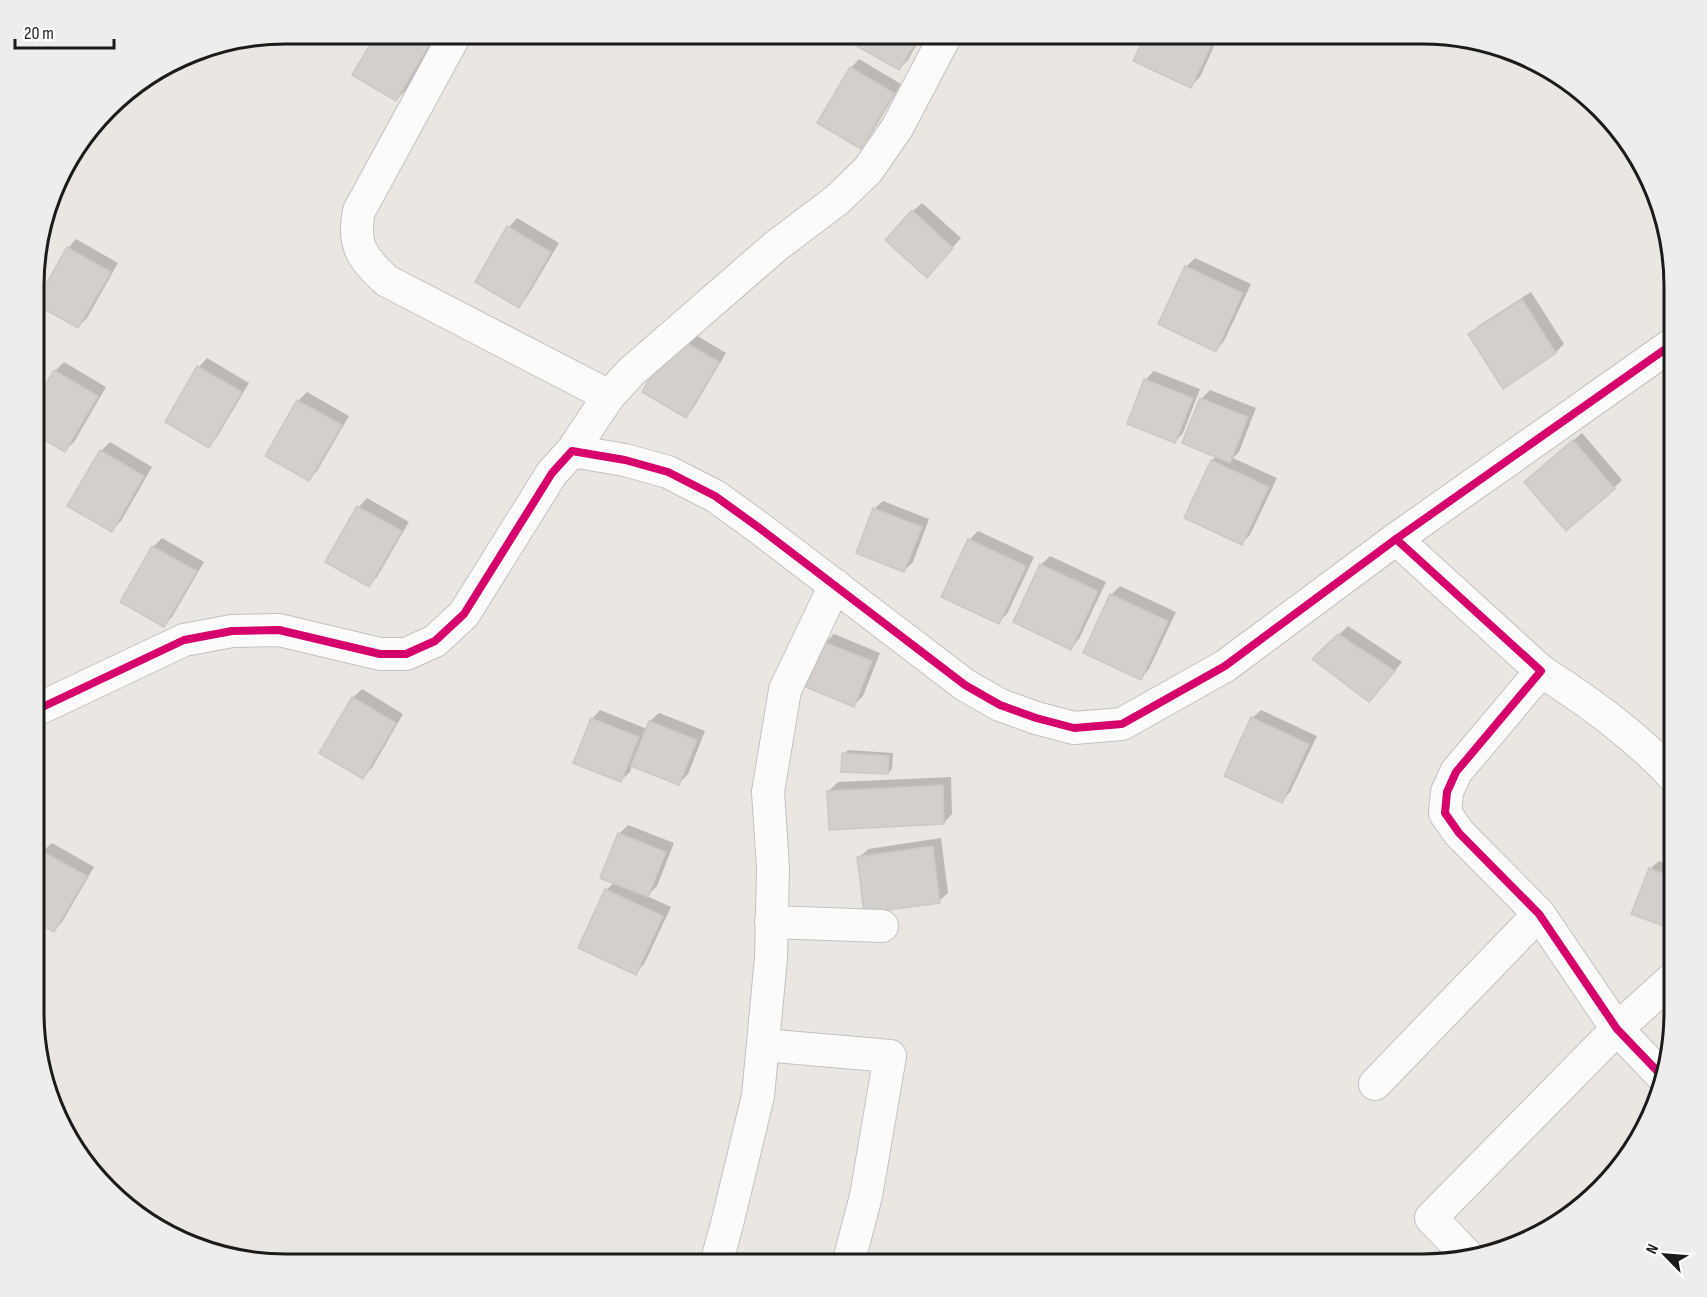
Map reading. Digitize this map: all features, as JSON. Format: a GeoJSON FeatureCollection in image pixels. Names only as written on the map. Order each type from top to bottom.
{"type":"FeatureCollection","features":[{"type":"Feature","properties":{"kind":"street"},"geometry":{"type":"LineString","coordinates":[[450,44],[359,211],[355,229],[360,249],[371,267],[387,281],[609,396]]}},
{"type":"Feature","properties":{"kind":"street"},"geometry":{"type":"LineString","coordinates":[[44,706],[184,640],[222,633],[279,630],[380,654],[406,654],[435,642],[464,614],[552,473],[572,451],[609,396],[631,372],[705,306],[776,246],[837,200],[868,170],[897,128],[941,44]]}},
{"type":"Feature","properties":{"kind":"street"},"geometry":{"type":"LineString","coordinates":[[572,451],[625,460],[668,472],[715,496],[965,685],[1000,705],[1074,728],[1122,724],[1225,666],[1396,539],[1664,350]]}},
{"type":"Feature","properties":{"kind":"street"},"geometry":{"type":"LineString","coordinates":[[1396,539],[1541,671],[1595,706],[1664,766]]}},
{"type":"Feature","properties":{"kind":"street"},"geometry":{"type":"LineString","coordinates":[[719,1254],[758,1096],[771,958],[773,868],[768,792],[785,690],[835,585]]}},
{"type":"Feature","properties":{"kind":"street"},"geometry":{"type":"LineString","coordinates":[[1541,671],[1456,772],[1447,792],[1446,813],[1459,833],[1539,914],[1617,1029],[1656,1070]]}},
{"type":"Feature","properties":{"kind":"street"},"geometry":{"type":"LineString","coordinates":[[1375,1084],[1539,914]]}},
{"type":"Feature","properties":{"kind":"street"},"geometry":{"type":"LineString","coordinates":[[771,922],[882,926]]}},
{"type":"Feature","properties":{"kind":"street"},"geometry":{"type":"LineString","coordinates":[[1462,1250],[1431,1218],[1617,1029],[1664,986]]}},
{"type":"Feature","properties":{"kind":"street"},"geometry":{"type":"LineString","coordinates":[[763,1045],[890,1056],[866,1196],[851,1254]]}},
{"type":"Feature","properties":{"kind":"building"},"geometry":{"type":"Polygon","coordinates":[[[370,44],[429,45],[396,101],[352,75],[370,44]]]}},
{"type":"Feature","properties":{"kind":"building"},"geometry":{"type":"Polygon","coordinates":[[[856,44],[914,44],[899,70],[856,44]]]}},
{"type":"Feature","properties":{"kind":"building"},"geometry":{"type":"Polygon","coordinates":[[[1141,44],[1212,44],[1191,88],[1133,61],[1141,44]]]}},
{"type":"Feature","properties":{"kind":"building"},"geometry":{"type":"Polygon","coordinates":[[[850,67],[894,93],[861,149],[817,123],[850,67]]]}},
{"type":"Feature","properties":{"kind":"building"},"geometry":{"type":"Polygon","coordinates":[[[912,210],[953,248],[927,278],[885,240],[912,210]]]}},
{"type":"Feature","properties":{"kind":"building"},"geometry":{"type":"Polygon","coordinates":[[[507,226],[551,252],[519,308],[475,282],[507,226]]]}},
{"type":"Feature","properties":{"kind":"building"},"geometry":{"type":"Polygon","coordinates":[[[67,247],[111,272],[78,328],[44,309],[44,288],[67,247]]]}},
{"type":"Feature","properties":{"kind":"building"},"geometry":{"type":"Polygon","coordinates":[[[1185,266],[1243,293],[1216,352],[1158,324],[1185,266]]]}},
{"type":"Feature","properties":{"kind":"building"},"geometry":{"type":"Polygon","coordinates":[[[1522,299],[1556,353],[1503,389],[1468,334],[1522,299]]]}},
{"type":"Feature","properties":{"kind":"building"},"geometry":{"type":"Polygon","coordinates":[[[674,336],[719,362],[686,418],[642,392],[674,336]]]}},
{"type":"Feature","properties":{"kind":"building"},"geometry":{"type":"Polygon","coordinates":[[[197,366],[242,392],[209,448],[165,422],[197,366]]]}},
{"type":"Feature","properties":{"kind":"building"},"geometry":{"type":"Polygon","coordinates":[[[54,370],[98,396],[65,452],[44,439],[44,387],[54,370]]]}},
{"type":"Feature","properties":{"kind":"building"},"geometry":{"type":"Polygon","coordinates":[[[1144,379],[1193,398],[1175,443],[1127,424],[1144,379]]]}},
{"type":"Feature","properties":{"kind":"building"},"geometry":{"type":"Polygon","coordinates":[[[1200,398],[1248,417],[1230,463],[1182,443],[1200,398]]]}},
{"type":"Feature","properties":{"kind":"building"},"geometry":{"type":"Polygon","coordinates":[[[297,400],[342,425],[309,481],[265,456],[297,400]]]}},
{"type":"Feature","properties":{"kind":"building"},"geometry":{"type":"Polygon","coordinates":[[[1573,440],[1615,489],[1566,531],[1524,482],[1573,440]]]}},
{"type":"Feature","properties":{"kind":"building"},"geometry":{"type":"Polygon","coordinates":[[[100,450],[144,476],[112,532],[67,506],[100,450]]]}},
{"type":"Feature","properties":{"kind":"building"},"geometry":{"type":"Polygon","coordinates":[[[1211,460],[1269,487],[1242,545],[1184,518],[1211,460]]]}},
{"type":"Feature","properties":{"kind":"building"},"geometry":{"type":"Polygon","coordinates":[[[357,506],[402,531],[369,587],[325,562],[357,506]]]}},
{"type":"Feature","properties":{"kind":"building"},"geometry":{"type":"Polygon","coordinates":[[[873,508],[922,527],[904,572],[856,553],[873,508]]]}},
{"type":"Feature","properties":{"kind":"building"},"geometry":{"type":"Polygon","coordinates":[[[968,539],[1026,566],[999,624],[941,597],[968,539]]]}},
{"type":"Feature","properties":{"kind":"building"},"geometry":{"type":"Polygon","coordinates":[[[152,546],[197,571],[164,627],[120,602],[152,546]]]}},
{"type":"Feature","properties":{"kind":"building"},"geometry":{"type":"Polygon","coordinates":[[[1040,564],[1098,591],[1071,650],[1013,622],[1040,564]]]}},
{"type":"Feature","properties":{"kind":"building"},"geometry":{"type":"Polygon","coordinates":[[[1110,594],[1168,621],[1141,680],[1083,653],[1110,594]]]}},
{"type":"Feature","properties":{"kind":"building"},"geometry":{"type":"Polygon","coordinates":[[[1338,634],[1395,671],[1369,702],[1312,659],[1338,634]]]}},
{"type":"Feature","properties":{"kind":"building"},"geometry":{"type":"Polygon","coordinates":[[[824,642],[872,661],[854,707],[806,687],[824,642]]]}},
{"type":"Feature","properties":{"kind":"building"},"geometry":{"type":"Polygon","coordinates":[[[352,697],[396,723],[363,779],[319,753],[352,697]]]}},
{"type":"Feature","properties":{"kind":"building"},"geometry":{"type":"Polygon","coordinates":[[[1251,717],[1309,744],[1282,803],[1224,776],[1251,717]]]}},
{"type":"Feature","properties":{"kind":"building"},"geometry":{"type":"Polygon","coordinates":[[[591,718],[639,737],[621,782],[573,763],[591,718]]]}},
{"type":"Feature","properties":{"kind":"building"},"geometry":{"type":"Polygon","coordinates":[[[649,721],[697,740],[679,785],[631,766],[649,721]]]}},
{"type":"Feature","properties":{"kind":"building"},"geometry":{"type":"Polygon","coordinates":[[[842,753],[889,756],[888,774],[841,772],[842,753]]]}},
{"type":"Feature","properties":{"kind":"building"},"geometry":{"type":"Polygon","coordinates":[[[943,785],[944,824],[829,830],[827,791],[943,785]]]}},
{"type":"Feature","properties":{"kind":"building"},"geometry":{"type":"Polygon","coordinates":[[[618,833],[666,852],[648,897],[600,878],[618,833]]]}},
{"type":"Feature","properties":{"kind":"building"},"geometry":{"type":"Polygon","coordinates":[[[933,846],[940,903],[864,913],[857,857],[933,846]]]}},
{"type":"Feature","properties":{"kind":"building"},"geometry":{"type":"Polygon","coordinates":[[[44,852],[87,876],[54,932],[44,926],[44,852]]]}},
{"type":"Feature","properties":{"kind":"building"},"geometry":{"type":"Polygon","coordinates":[[[1649,868],[1664,874],[1664,926],[1631,914],[1649,868]]]}},
{"type":"Feature","properties":{"kind":"building"},"geometry":{"type":"Polygon","coordinates":[[[605,889],[663,916],[636,975],[578,948],[605,889]]]}},
{"type":"Feature","properties":{"kind":"cycle path"},"geometry":{"type":"LineString","coordinates":[[44,706],[184,640],[232,631],[279,630],[380,654],[406,654],[435,641],[464,614],[552,473],[572,451],[625,460],[668,472],[715,496],[965,685],[1000,705],[1074,728],[1122,724],[1225,666],[1396,539],[1664,350]]}},
{"type":"Feature","properties":{"kind":"cycle path"},"geometry":{"type":"LineString","coordinates":[[1396,539],[1541,671],[1456,772],[1447,792],[1445,813],[1459,833],[1539,914],[1617,1029],[1656,1070]]}}]}
